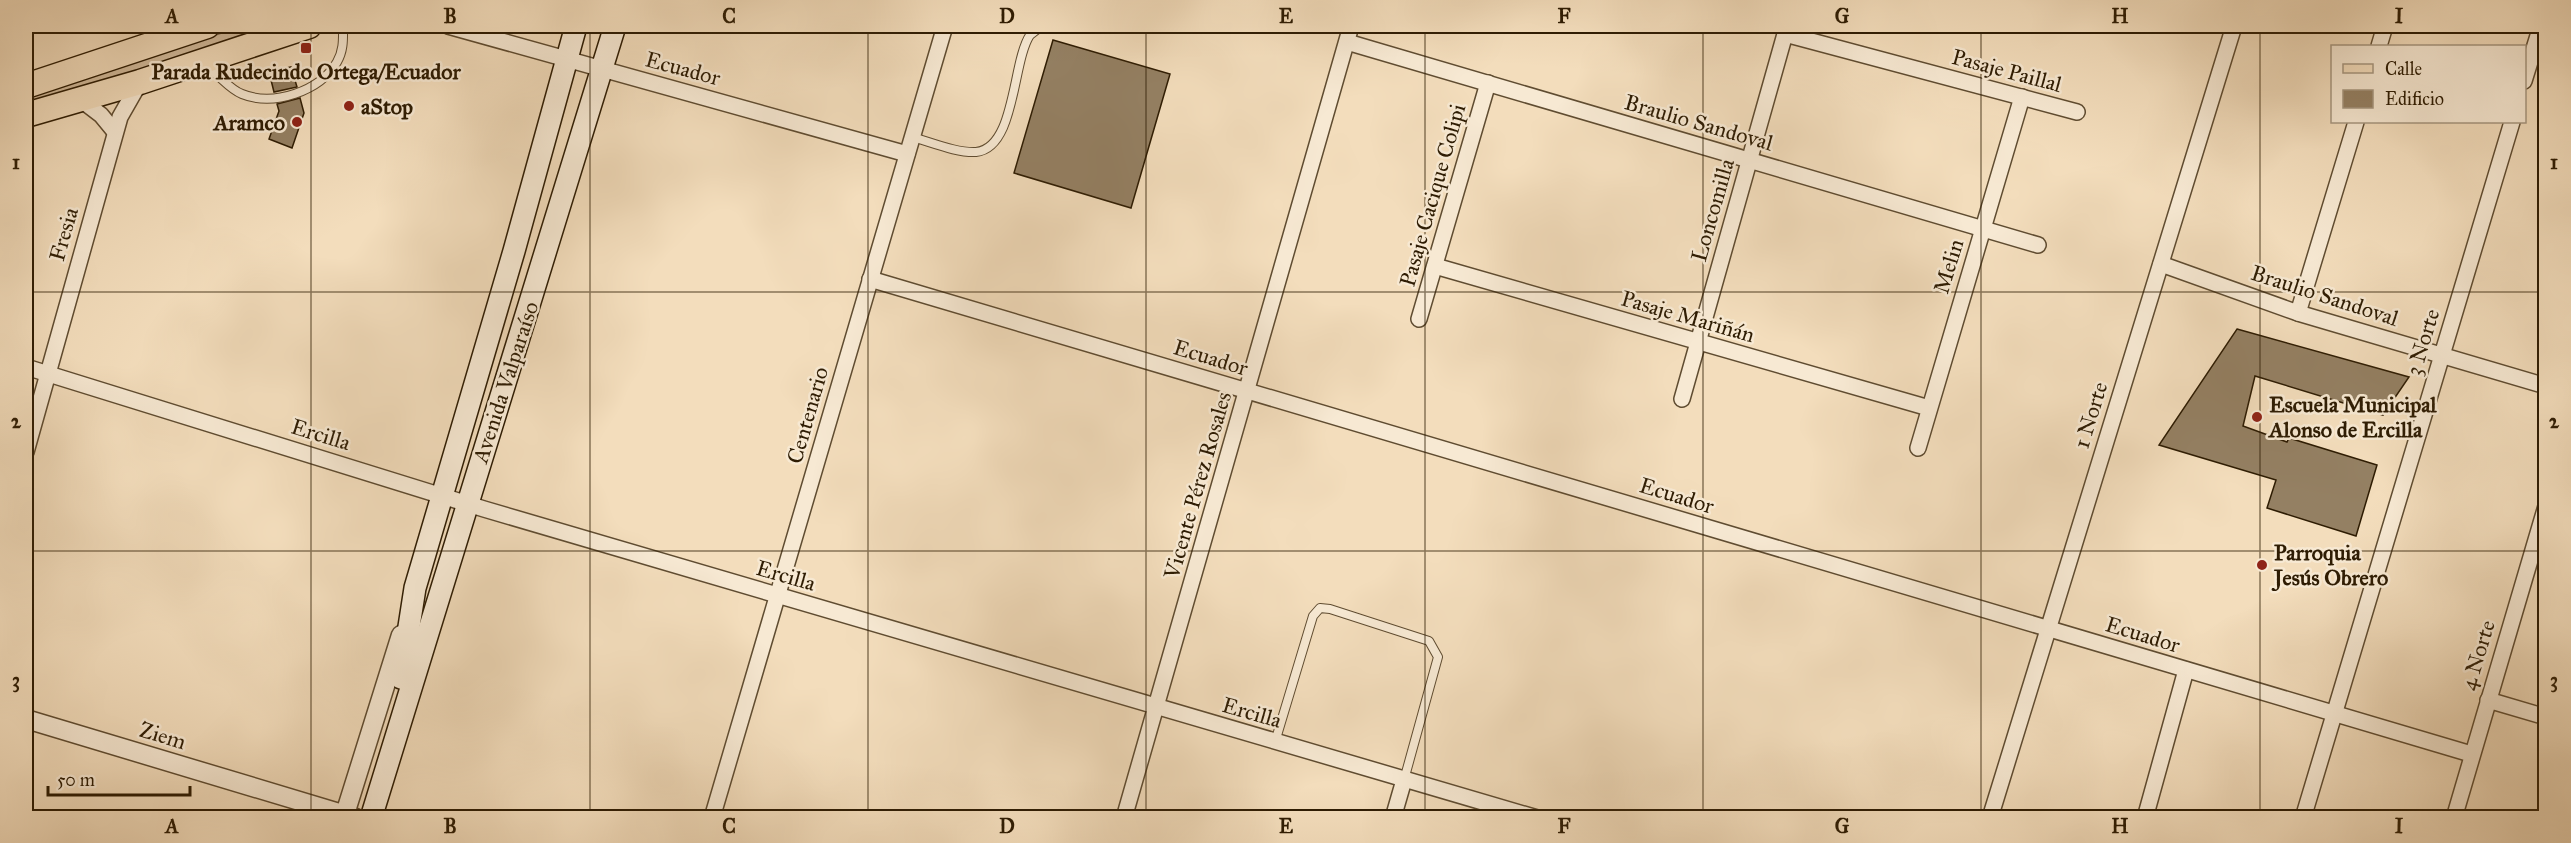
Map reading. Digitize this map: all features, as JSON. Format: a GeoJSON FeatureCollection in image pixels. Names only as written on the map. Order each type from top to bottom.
{"type":"FeatureCollection","features":[{"type":"Feature","properties":{"kind":"main road"},"geometry":{"type":"LineString","coordinates":[[26,86],[207,26]]}},
{"type":"Feature","properties":{"kind":"main road"},"geometry":{"type":"LineString","coordinates":[[26,115],[140,82],[309,26]]}},
{"type":"Feature","properties":{"kind":"main road","name":"Avenida Valparaíso"},"geometry":{"type":"LineString","coordinates":[[394,739],[415,588],[514,251],[565,59],[576,26]]}},
{"type":"Feature","properties":{"kind":"main road","name":"Avenida Valparaíso"},"geometry":{"type":"LineString","coordinates":[[371,818],[466,503],[544,260],[615,26]]}},
{"type":"Feature","properties":{"kind":"street","name":"Ecuador"},"geometry":{"type":"LineString","coordinates":[[448,26],[907,154]]}},
{"type":"Feature","properties":{"kind":"street","name":"Centenario"},"geometry":{"type":"LineString","coordinates":[[712,818],[945,26]]}},
{"type":"Feature","properties":{"kind":"street","name":"Vicente Pérez Rosales"},"geometry":{"type":"LineString","coordinates":[[1124,818],[1351,26]]}},
{"type":"Feature","properties":{"kind":"street","name":"1 Norte"},"geometry":{"type":"LineString","coordinates":[[1990,818],[2234,26]]}},
{"type":"Feature","properties":{"kind":"street"},"geometry":{"type":"LineString","coordinates":[[2379,45],[2385,26]]}},
{"type":"Feature","properties":{"kind":"street"},"geometry":{"type":"LineString","coordinates":[[2526,76],[2544,26]]}},
{"type":"Feature","properties":{"kind":"street","name":"Pasaje Paillal"},"geometry":{"type":"LineString","coordinates":[[1785,34],[2077,112]]}},
{"type":"Feature","properties":{"kind":"street","name":"Loncomilla"},"geometry":{"type":"LineString","coordinates":[[1682,399],[1785,34]]}},
{"type":"Feature","properties":{"kind":"street","name":"Braulio Sandoval"},"geometry":{"type":"LineString","coordinates":[[1347,42],[2038,245]]}},
{"type":"Feature","properties":{"kind":"street","name":"Fresia"},"geometry":{"type":"LineString","coordinates":[[26,452],[115,132],[126,102],[140,82]]}},
{"type":"Feature","properties":{"kind":"street","name":"Pasaje Cacique Colipi"},"geometry":{"type":"LineString","coordinates":[[1419,319],[1488,84]]}},
{"type":"Feature","properties":{"kind":"street","name":"Melin"},"geometry":{"type":"LineString","coordinates":[[1918,448],[2022,97]]}},
{"type":"Feature","properties":{"kind":"street"},"geometry":{"type":"LineString","coordinates":[[80,99],[101,115],[115,132]]}},
{"type":"Feature","properties":{"kind":"street"},"geometry":{"type":"LineString","coordinates":[[2298,313],[2356,123]]}},
{"type":"Feature","properties":{"kind":"street","name":"3 Norte"},"geometry":{"type":"LineString","coordinates":[[2303,818],[2512,123]]}},
{"type":"Feature","properties":{"kind":"street","name":"Braulio Sandoval"},"geometry":{"type":"LineString","coordinates":[[2161,264],[2298,313],[2546,386]]}},
{"type":"Feature","properties":{"kind":"street","name":"Pasaje Mariñán"},"geometry":{"type":"LineString","coordinates":[[1435,266],[1929,408]]}},
{"type":"Feature","properties":{"kind":"street","name":"Ecuador"},"geometry":{"type":"LineString","coordinates":[[870,279],[2471,754]]}},
{"type":"Feature","properties":{"kind":"street","name":"Ercilla"},"geometry":{"type":"LineString","coordinates":[[26,367],[777,596],[1536,818]]}},
{"type":"Feature","properties":{"kind":"street","name":"4 Norte"},"geometry":{"type":"LineString","coordinates":[[2454,818],[2546,506]]}},
{"type":"Feature","properties":{"kind":"street","name":"Avenida Valparaíso"},"geometry":{"type":"LineString","coordinates":[[351,816],[415,588]]}},
{"type":"Feature","properties":{"kind":"street"},"geometry":{"type":"LineString","coordinates":[[2145,818],[2186,670]]}},
{"type":"Feature","properties":{"kind":"street"},"geometry":{"type":"LineString","coordinates":[[2488,700],[2546,717]]}},
{"type":"Feature","properties":{"kind":"street","name":"Ziem"},"geometry":{"type":"LineString","coordinates":[[26,719],[351,816]]}},
{"type":"Feature","properties":{"kind":"street"},"geometry":{"type":"LineString","coordinates":[[1393,818],[1404,780]]}},
{"type":"Feature","properties":{"kind":"lane"},"geometry":{"type":"LineString","coordinates":[[192,64],[213,71],[244,95],[276,97],[302,91],[316,84],[338,61],[343,44],[343,26]]}},
{"type":"Feature","properties":{"kind":"lane"},"geometry":{"type":"LineString","coordinates":[[912,137],[969,152],[988,148],[995,142],[1003,128],[1030,35],[1039,28],[1065,26]]}},
{"type":"Feature","properties":{"kind":"lane"},"geometry":{"type":"LineString","coordinates":[[1275,742],[1313,616],[1320,608],[1330,609],[1429,641],[1435,648],[1438,657],[1404,780]]}},
{"type":"Feature","properties":{"kind":"shaded area"},"geometry":{"type":"Polygon","coordinates":[[[243,26],[279,26],[26,109],[26,97],[243,26]]]}},
{"type":"Feature","properties":{"kind":"building"},"geometry":{"type":"Polygon","coordinates":[[[1053,40],[1170,74],[1131,208],[1014,173],[1053,40]]]}},
{"type":"Feature","properties":{"kind":"building"},"geometry":{"type":"Polygon","coordinates":[[[291,67],[297,87],[274,92],[269,72],[291,67]]]}},
{"type":"Feature","properties":{"kind":"building"},"geometry":{"type":"Polygon","coordinates":[[[300,98],[304,113],[292,148],[269,139],[279,111],[277,104],[300,98]]]}},
{"type":"Feature","properties":{"kind":"building"},"geometry":{"type":"Polygon","coordinates":[[[2237,329],[2409,377],[2383,415],[2255,376],[2243,426],[2287,442],[2289,438],[2377,465],[2356,536],[2267,508],[2276,480],[2159,445],[2237,329]]]}},
{"type":"Feature","properties":{"kind":"place","name":"Parada Rudecindo Ortega/Ecuador"},"geometry":{"type":"Point","coordinates":[306,48]}},
{"type":"Feature","properties":{"kind":"place","name":"aStop"},"geometry":{"type":"Point","coordinates":[349,106]}},
{"type":"Feature","properties":{"kind":"place","name":"Aramco"},"geometry":{"type":"Point","coordinates":[297,122]}},
{"type":"Feature","properties":{"kind":"place","name":"Escuela Municipal Alonso de Ercilla"},"geometry":{"type":"Point","coordinates":[2257,417]}},
{"type":"Feature","properties":{"kind":"place","name":"Parroquia Jesús Obrero"},"geometry":{"type":"Point","coordinates":[2262,565]}}]}
